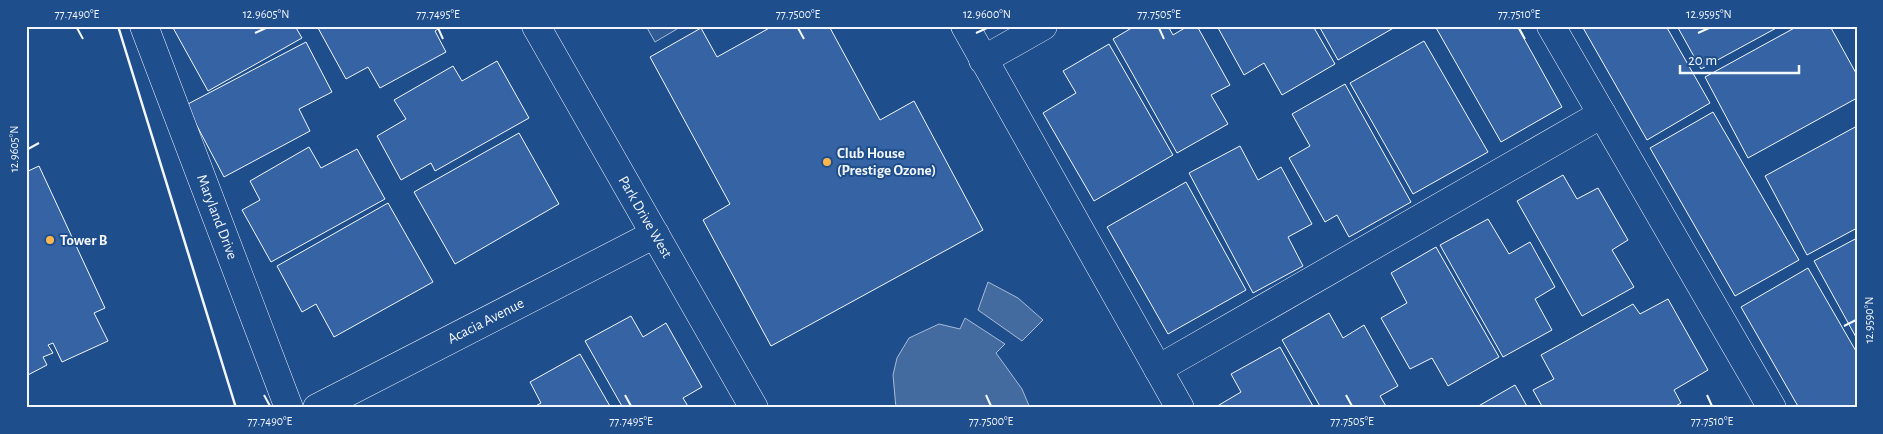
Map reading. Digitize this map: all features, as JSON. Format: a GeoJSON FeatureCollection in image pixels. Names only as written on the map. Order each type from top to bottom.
{"type":"FeatureCollection","features":[{"type":"Feature","properties":{"kind":"street","name":"Maryland Drive"},"geometry":{"type":"LineString","coordinates":[[144,26],[289,408]]}},
{"type":"Feature","properties":{"kind":"street","name":"Park Drive West"},"geometry":{"type":"LineString","coordinates":[[536,26],[754,408]]}},
{"type":"Feature","properties":{"kind":"street"},"geometry":{"type":"LineString","coordinates":[[964,26],[1180,408]]}},
{"type":"Feature","properties":{"kind":"street"},"geometry":{"type":"LineString","coordinates":[[983,60],[1043,26]]}},
{"type":"Feature","properties":{"kind":"street"},"geometry":{"type":"LineString","coordinates":[[1551,26],[1772,408]]}},
{"type":"Feature","properties":{"kind":"street"},"geometry":{"type":"LineString","coordinates":[[1158,368],[1602,114]]}},
{"type":"Feature","properties":{"kind":"street","name":"Acacia Avenue"},"geometry":{"type":"LineString","coordinates":[[317,408],[654,234]]}},
{"type":"Feature","properties":{"kind":"shaded area"},"geometry":{"type":"Polygon","coordinates":[[[646,26],[682,26],[655,42],[646,26]]]}},
{"type":"Feature","properties":{"kind":"shaded area"},"geometry":{"type":"Polygon","coordinates":[[[988,282],[1018,298],[1043,320],[1022,341],[978,310],[988,282]]]}},
{"type":"Feature","properties":{"kind":"shaded area"},"geometry":{"type":"Polygon","coordinates":[[[965,318],[1005,344],[996,353],[1022,389],[1030,408],[896,408],[893,375],[897,358],[909,338],[939,324],[960,329],[965,318]]]}},
{"type":"Feature","properties":{"kind":"building"},"geometry":{"type":"Polygon","coordinates":[[[172,26],[295,26],[302,38],[208,91],[172,26]]]}},
{"type":"Feature","properties":{"kind":"building"},"geometry":{"type":"Polygon","coordinates":[[[322,26],[443,26],[435,31],[446,52],[380,88],[368,67],[346,79],[318,28],[322,26]]]}},
{"type":"Feature","properties":{"kind":"building","name":"Club House (Prestige Ozone)"},"geometry":{"type":"Polygon","coordinates":[[[773,26],[829,26],[880,120],[914,101],[983,230],[771,346],[703,220],[730,204],[650,57],[701,28],[717,57],[773,26]]]}},
{"type":"Feature","properties":{"kind":"building"},"geometry":{"type":"Polygon","coordinates":[[[1135,26],[1168,26],[1173,35],[1188,26],[1197,26],[1230,85],[1211,95],[1228,124],[1177,153],[1113,39],[1135,26]]]}},
{"type":"Feature","properties":{"kind":"building"},"geometry":{"type":"Polygon","coordinates":[[[1217,26],[1313,26],[1335,64],[1282,95],[1264,63],[1244,75],[1217,26]]]}},
{"type":"Feature","properties":{"kind":"building"},"geometry":{"type":"Polygon","coordinates":[[[1319,26],[1397,26],[1338,60],[1319,26]]]}},
{"type":"Feature","properties":{"kind":"building"},"geometry":{"type":"Polygon","coordinates":[[[1435,26],[1517,26],[1562,107],[1501,142],[1435,26]]]}},
{"type":"Feature","properties":{"kind":"building"},"geometry":{"type":"Polygon","coordinates":[[[1582,26],[1666,26],[1710,103],[1647,140],[1582,26]]]}},
{"type":"Feature","properties":{"kind":"building"},"geometry":{"type":"Polygon","coordinates":[[[1677,26],[1780,26],[1701,69],[1677,26]]]}},
{"type":"Feature","properties":{"kind":"building"},"geometry":{"type":"Polygon","coordinates":[[[1798,26],[1830,26],[1857,75],[1857,98],[1748,158],[1705,77],[1798,26]]]}},
{"type":"Feature","properties":{"kind":"building"},"geometry":{"type":"Polygon","coordinates":[[[1424,41],[1488,152],[1413,194],[1350,83],[1424,41]]]}},
{"type":"Feature","properties":{"kind":"building"},"geometry":{"type":"Polygon","coordinates":[[[306,42],[332,92],[299,109],[310,131],[224,177],[186,105],[306,42]]]}},
{"type":"Feature","properties":{"kind":"building"},"geometry":{"type":"Polygon","coordinates":[[[1109,44],[1173,155],[1094,201],[1043,113],[1076,93],[1063,71],[1109,44]]]}},
{"type":"Feature","properties":{"kind":"building"},"geometry":{"type":"Polygon","coordinates":[[[497,61],[529,118],[435,171],[431,163],[401,180],[377,136],[406,119],[394,100],[453,66],[462,81],[497,61]]]}},
{"type":"Feature","properties":{"kind":"building"},"geometry":{"type":"Polygon","coordinates":[[[1345,84],[1411,202],[1349,237],[1337,215],[1325,222],[1289,158],[1310,146],[1292,114],[1345,84]]]}},
{"type":"Feature","properties":{"kind":"building"},"geometry":{"type":"Polygon","coordinates":[[[1713,112],[1799,260],[1735,296],[1650,148],[1713,112]]]}},
{"type":"Feature","properties":{"kind":"building"},"geometry":{"type":"Polygon","coordinates":[[[1857,126],[1857,228],[1807,255],[1765,176],[1857,126]]]}},
{"type":"Feature","properties":{"kind":"building"},"geometry":{"type":"Polygon","coordinates":[[[519,133],[559,204],[455,264],[414,192],[519,133]]]}},
{"type":"Feature","properties":{"kind":"building"},"geometry":{"type":"Polygon","coordinates":[[[1240,146],[1258,180],[1281,167],[1312,224],[1288,237],[1303,266],[1253,293],[1189,173],[1240,146]]]}},
{"type":"Feature","properties":{"kind":"building"},"geometry":{"type":"Polygon","coordinates":[[[309,147],[321,168],[357,149],[385,199],[271,262],[242,210],[260,200],[250,181],[309,147]]]}},
{"type":"Feature","properties":{"kind":"building","name":"Tower B"},"geometry":{"type":"Polygon","coordinates":[[[39,166],[105,308],[94,313],[108,341],[62,362],[53,343],[48,345],[53,353],[43,357],[47,365],[26,376],[26,172],[39,166]]]}},
{"type":"Feature","properties":{"kind":"building"},"geometry":{"type":"Polygon","coordinates":[[[1563,175],[1577,199],[1598,188],[1628,240],[1612,250],[1634,287],[1582,316],[1517,201],[1563,175]]]}},
{"type":"Feature","properties":{"kind":"building"},"geometry":{"type":"Polygon","coordinates":[[[1186,182],[1246,290],[1168,334],[1107,227],[1186,182]]]}},
{"type":"Feature","properties":{"kind":"building"},"geometry":{"type":"Polygon","coordinates":[[[388,203],[433,282],[334,337],[316,304],[302,312],[277,266],[388,203]]]}},
{"type":"Feature","properties":{"kind":"building"},"geometry":{"type":"Polygon","coordinates":[[[1488,219],[1509,254],[1530,242],[1555,287],[1535,299],[1552,330],[1503,357],[1440,245],[1488,219]]]}},
{"type":"Feature","properties":{"kind":"building"},"geometry":{"type":"Polygon","coordinates":[[[1857,238],[1857,339],[1814,261],[1857,238]]]}},
{"type":"Feature","properties":{"kind":"building"},"geometry":{"type":"Polygon","coordinates":[[[1436,247],[1499,357],[1448,386],[1432,358],[1410,369],[1381,318],[1407,303],[1391,273],[1436,247]]]}},
{"type":"Feature","properties":{"kind":"building"},"geometry":{"type":"Polygon","coordinates":[[[1808,268],[1857,353],[1857,408],[1799,408],[1741,307],[1808,268]]]}},
{"type":"Feature","properties":{"kind":"building"},"geometry":{"type":"Polygon","coordinates":[[[1668,299],[1708,370],[1674,390],[1681,403],[1672,408],[1543,408],[1533,390],[1554,379],[1541,355],[1633,304],[1640,314],[1668,299]]]}},
{"type":"Feature","properties":{"kind":"building"},"geometry":{"type":"Polygon","coordinates":[[[1329,313],[1343,338],[1364,325],[1398,386],[1380,396],[1387,408],[1321,408],[1282,340],[1329,313]]]}},
{"type":"Feature","properties":{"kind":"building"},"geometry":{"type":"Polygon","coordinates":[[[631,316],[643,337],[666,323],[702,387],[683,398],[689,408],[623,408],[585,341],[631,316]]]}},
{"type":"Feature","properties":{"kind":"building"},"geometry":{"type":"Polygon","coordinates":[[[1280,347],[1314,408],[1214,408],[1241,392],[1231,374],[1280,347]]]}},
{"type":"Feature","properties":{"kind":"building"},"geometry":{"type":"Polygon","coordinates":[[[580,354],[611,408],[532,408],[541,403],[530,382],[580,354]]]}},
{"type":"Feature","properties":{"kind":"building"},"geometry":{"type":"Polygon","coordinates":[[[1515,385],[1528,408],[1475,408],[1515,385]]]}},
{"type":"Feature","properties":{"kind":"fence"},"geometry":{"type":"LineString","coordinates":[[26,29],[33,26]]}},
{"type":"Feature","properties":{"kind":"wall"},"geometry":{"type":"LineString","coordinates":[[118,26],[236,408]]}},
{"type":"Feature","properties":{"kind":"place","name":"Club House (Prestige Ozone)"},"geometry":{"type":"Point","coordinates":[827,162]}},
{"type":"Feature","properties":{"kind":"place","name":"Tower B"},"geometry":{"type":"Point","coordinates":[50,240]}}]}
